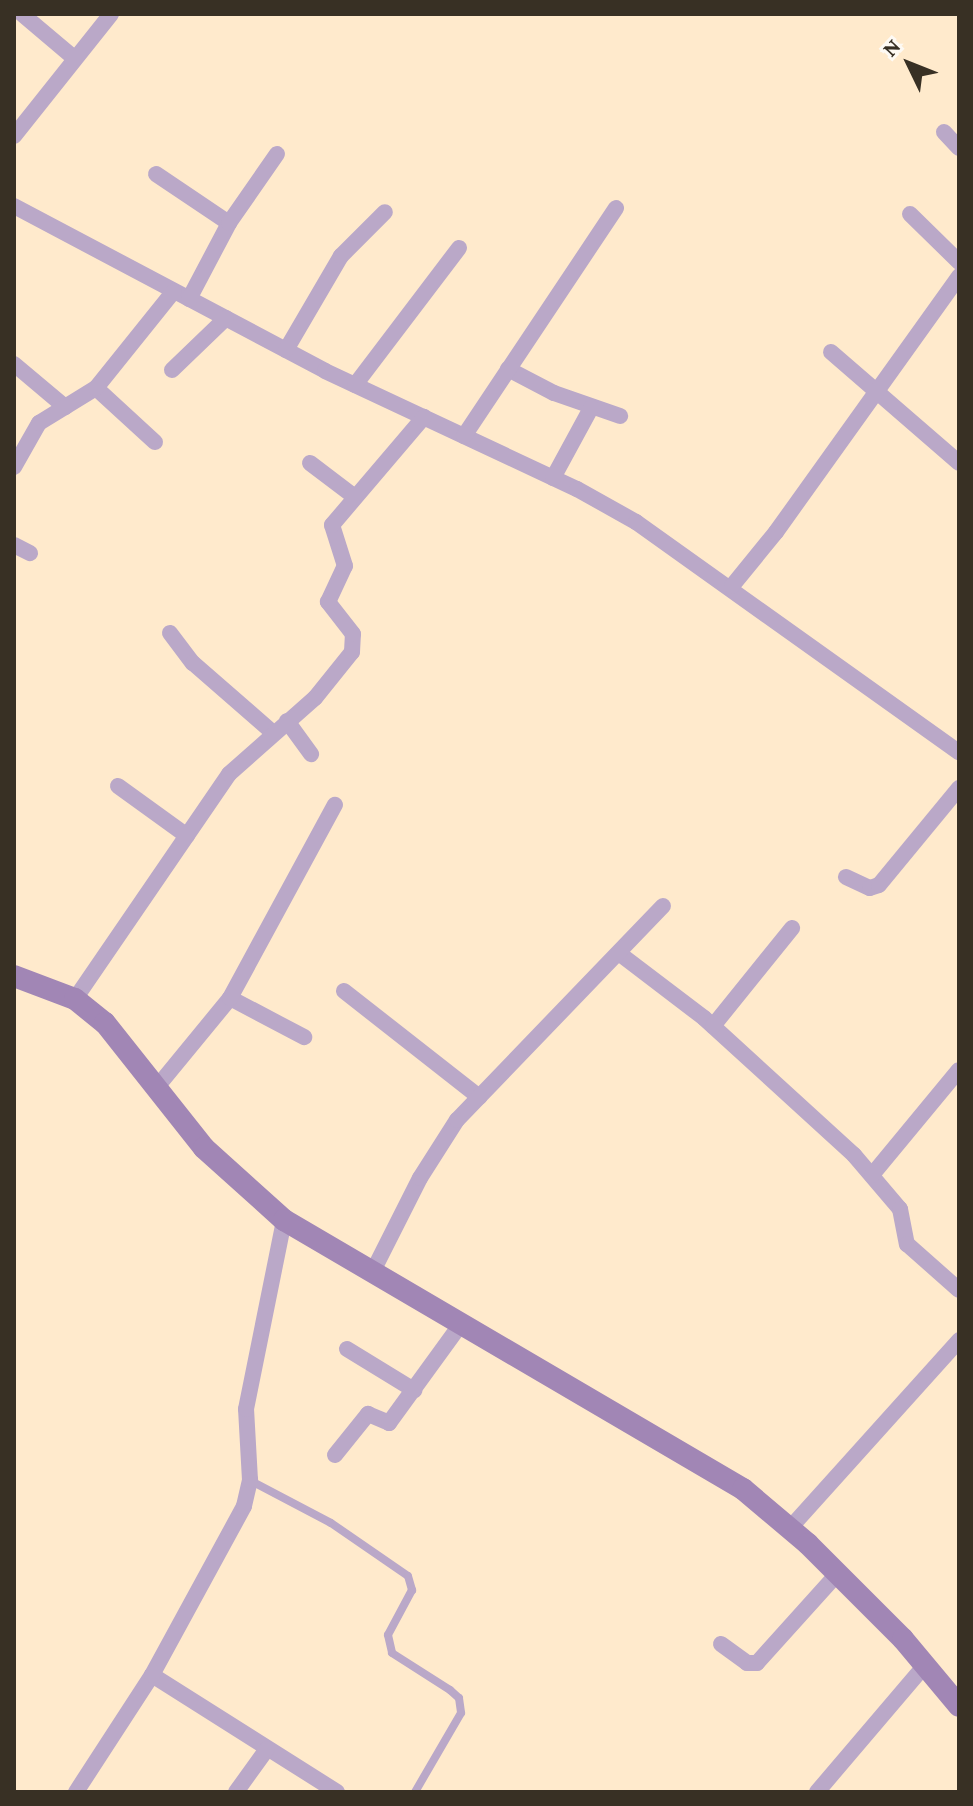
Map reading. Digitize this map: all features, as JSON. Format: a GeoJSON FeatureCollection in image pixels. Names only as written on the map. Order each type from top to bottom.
{"type":"FeatureCollection","features":[{"type":"Feature","properties":{"kind":"main road"},"geometry":{"type":"LineString","coordinates":[[14,976],[75,999],[105,1023],[204,1148],[284,1220],[729,1480],[790,1528],[838,1573],[925,1665],[959,1706]]}},
{"type":"Feature","properties":{"kind":"street"},"geometry":{"type":"LineString","coordinates":[[22,14],[74,58]]}},
{"type":"Feature","properties":{"kind":"street"},"geometry":{"type":"LineString","coordinates":[[14,136],[111,14]]}},
{"type":"Feature","properties":{"kind":"street"},"geometry":{"type":"LineString","coordinates":[[944,132],[959,148]]}},
{"type":"Feature","properties":{"kind":"street"},"geometry":{"type":"LineString","coordinates":[[14,467],[39,423],[96,388],[182,295],[277,154]]}},
{"type":"Feature","properties":{"kind":"street"},"geometry":{"type":"LineString","coordinates":[[156,174],[229,223]]}},
{"type":"Feature","properties":{"kind":"street"},"geometry":{"type":"LineString","coordinates":[[14,206],[286,350],[553,478],[636,522],[732,586],[959,752]]}},
{"type":"Feature","properties":{"kind":"street"},"geometry":{"type":"LineString","coordinates":[[464,436],[616,208]]}},
{"type":"Feature","properties":{"kind":"street"},"geometry":{"type":"LineString","coordinates":[[286,350],[341,256],[385,212]]}},
{"type":"Feature","properties":{"kind":"street"},"geometry":{"type":"LineString","coordinates":[[910,214],[959,262]]}},
{"type":"Feature","properties":{"kind":"street"},"geometry":{"type":"LineString","coordinates":[[355,385],[459,248]]}},
{"type":"Feature","properties":{"kind":"street"},"geometry":{"type":"LineString","coordinates":[[732,586],[776,532],[959,276]]}},
{"type":"Feature","properties":{"kind":"street"},"geometry":{"type":"LineString","coordinates":[[172,370],[226,318]]}},
{"type":"Feature","properties":{"kind":"street"},"geometry":{"type":"LineString","coordinates":[[831,352],[959,463]]}},
{"type":"Feature","properties":{"kind":"street"},"geometry":{"type":"LineString","coordinates":[[14,364],[65,407]]}},
{"type":"Feature","properties":{"kind":"street"},"geometry":{"type":"LineString","coordinates":[[508,369],[591,408],[620,416]]}},
{"type":"Feature","properties":{"kind":"street"},"geometry":{"type":"LineString","coordinates":[[96,388],[155,442]]}},
{"type":"Feature","properties":{"kind":"street"},"geometry":{"type":"LineString","coordinates":[[553,478],[591,408]]}},
{"type":"Feature","properties":{"kind":"street"},"geometry":{"type":"LineString","coordinates":[[75,999],[229,774],[272,732],[315,698],[355,645],[352,631],[328,602],[345,562],[332,525],[424,417]]}},
{"type":"Feature","properties":{"kind":"street"},"geometry":{"type":"LineString","coordinates":[[310,463],[355,497]]}},
{"type":"Feature","properties":{"kind":"street"},"geometry":{"type":"LineString","coordinates":[[14,545],[30,553]]}},
{"type":"Feature","properties":{"kind":"street"},"geometry":{"type":"LineString","coordinates":[[170,633],[193,663],[272,732]]}},
{"type":"Feature","properties":{"kind":"street"},"geometry":{"type":"LineString","coordinates":[[287,721],[311,754]]}},
{"type":"Feature","properties":{"kind":"street"},"geometry":{"type":"LineString","coordinates":[[118,786],[187,836]]}},
{"type":"Feature","properties":{"kind":"street"},"geometry":{"type":"LineString","coordinates":[[846,877],[870,888],[879,885],[959,788]]}},
{"type":"Feature","properties":{"kind":"street"},"geometry":{"type":"LineString","coordinates":[[157,1087],[230,998],[335,805]]}},
{"type":"Feature","properties":{"kind":"street"},"geometry":{"type":"LineString","coordinates":[[372,1273],[440,1142],[479,1097],[663,906]]}},
{"type":"Feature","properties":{"kind":"street"},"geometry":{"type":"LineString","coordinates":[[713,1026],[792,928]]}},
{"type":"Feature","properties":{"kind":"street"},"geometry":{"type":"LineString","coordinates":[[620,954],[713,1026],[872,1175],[900,1209],[907,1244],[959,1290]]}},
{"type":"Feature","properties":{"kind":"street"},"geometry":{"type":"LineString","coordinates":[[344,991],[479,1097]]}},
{"type":"Feature","properties":{"kind":"street"},"geometry":{"type":"LineString","coordinates":[[230,998],[304,1037]]}},
{"type":"Feature","properties":{"kind":"street"},"geometry":{"type":"LineString","coordinates":[[872,1175],[959,1070]]}},
{"type":"Feature","properties":{"kind":"street"},"geometry":{"type":"LineString","coordinates":[[76,1792],[152,1675],[244,1506],[250,1480],[246,1409],[284,1220]]}},
{"type":"Feature","properties":{"kind":"street"},"geometry":{"type":"LineString","coordinates":[[335,1455],[368,1414],[389,1423],[461,1324]]}},
{"type":"Feature","properties":{"kind":"street"},"geometry":{"type":"LineString","coordinates":[[790,1528],[959,1340]]}},
{"type":"Feature","properties":{"kind":"street"},"geometry":{"type":"LineString","coordinates":[[347,1349],[414,1390]]}},
{"type":"Feature","properties":{"kind":"street"},"geometry":{"type":"LineString","coordinates":[[721,1644],[747,1663],[757,1663],[838,1573]]}},
{"type":"Feature","properties":{"kind":"street"},"geometry":{"type":"LineString","coordinates":[[817,1792],[839,1761],[925,1665]]}},
{"type":"Feature","properties":{"kind":"street"},"geometry":{"type":"LineString","coordinates":[[152,1675],[337,1792]]}},
{"type":"Feature","properties":{"kind":"street"},"geometry":{"type":"LineString","coordinates":[[236,1792],[267,1749]]}},
{"type":"Feature","properties":{"kind":"lane"},"geometry":{"type":"LineString","coordinates":[[250,1480],[331,1523],[408,1576],[412,1590],[388,1635],[392,1653],[450,1690],[459,1698],[461,1713],[415,1792]]}}]}
